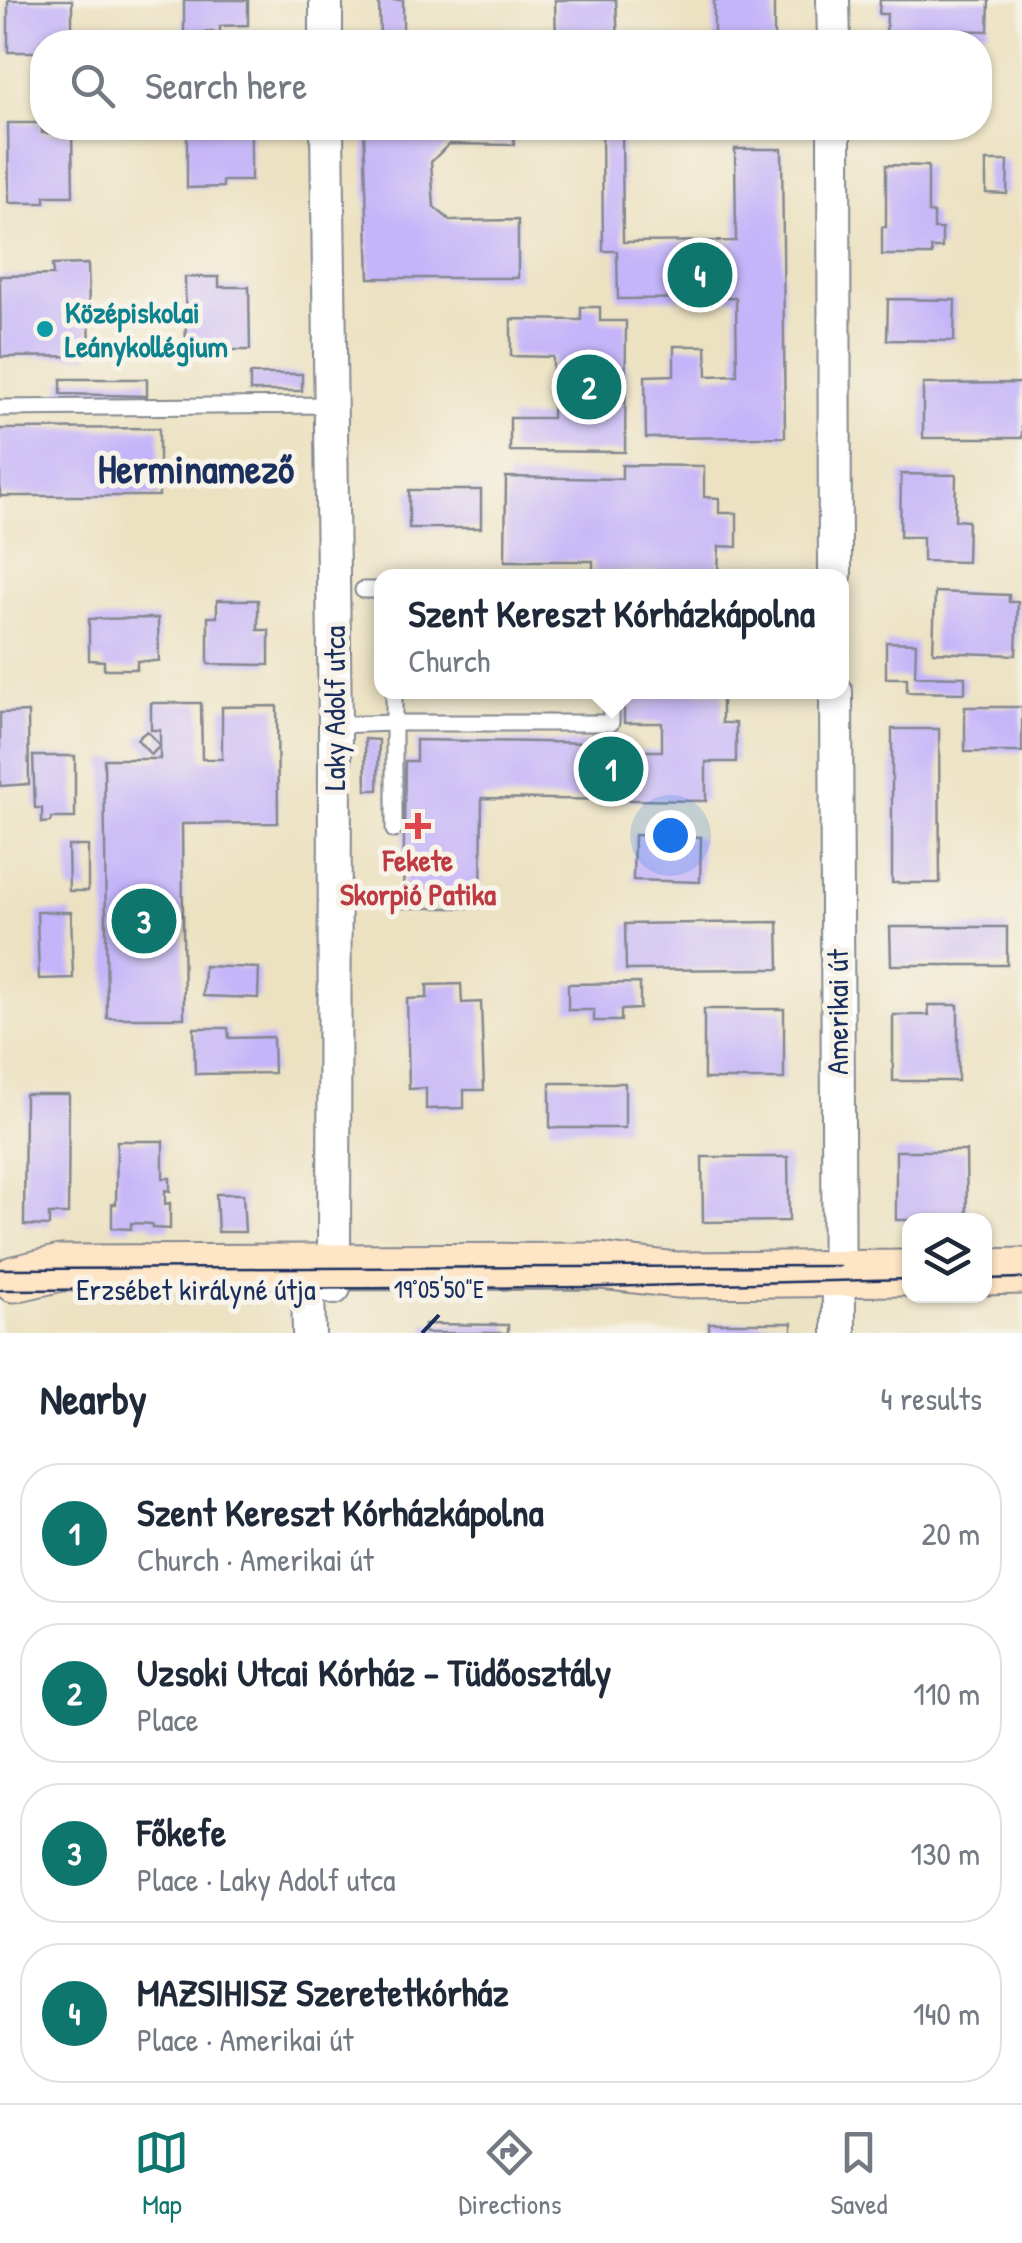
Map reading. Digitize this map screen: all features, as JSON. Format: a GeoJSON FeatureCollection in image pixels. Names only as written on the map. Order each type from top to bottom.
{"type":"FeatureCollection","features":[{"type":"Feature","properties":{"kind":"street"},"geometry":{"type":"LineString","coordinates":[[326,0],[326,30]]}},
{"type":"Feature","properties":{"kind":"street"},"geometry":{"type":"LineString","coordinates":[[834,0],[834,30]]}},
{"type":"Feature","properties":{"kind":"street","name":"Laky Adolf utca"},"geometry":{"type":"LineString","coordinates":[[309,1333],[325,1281],[335,726],[328,140]]}},
{"type":"Feature","properties":{"kind":"street"},"geometry":{"type":"LineString","coordinates":[[834,140],[835,569]]}},
{"type":"Feature","properties":{"kind":"street","name":"Amerikai út"},"geometry":{"type":"LineString","coordinates":[[836,699],[839,1333]]}},
{"type":"Feature","properties":{"kind":"street","name":"Erzsébet királyné útja"},"geometry":{"type":"LineString","coordinates":[[7,1280],[61,1290],[600,1266],[677,1275],[902,1272]]}},
{"type":"Feature","properties":{"kind":"street"},"geometry":{"type":"LineString","coordinates":[[992,1272],[1022,1271]]}},
{"type":"Feature","properties":{"kind":"lane"},"geometry":{"type":"LineString","coordinates":[[0,408],[330,404]]}},
{"type":"Feature","properties":{"kind":"lane"},"geometry":{"type":"LineString","coordinates":[[364,590],[374,590]]}},
{"type":"Feature","properties":{"kind":"lane"},"geometry":{"type":"LineString","coordinates":[[394,699],[394,830]]}},
{"type":"Feature","properties":{"kind":"lane"},"geometry":{"type":"LineString","coordinates":[[335,726],[394,722],[611,723],[611,699]]}},
{"type":"Feature","properties":{"kind":"building"},"geometry":{"type":"Polygon","coordinates":[[[8,0],[72,0],[72,30],[30,30],[30,52],[8,52],[8,0]]]}},
{"type":"Feature","properties":{"kind":"building"},"geometry":{"type":"Polygon","coordinates":[[[184,0],[248,0],[248,25],[184,30],[184,0]]]}},
{"type":"Feature","properties":{"kind":"building"},"geometry":{"type":"Polygon","coordinates":[[[379,0],[403,0],[403,30],[380,30],[379,0]]]}},
{"type":"Feature","properties":{"kind":"building"},"geometry":{"type":"Polygon","coordinates":[[[555,0],[616,0],[617,30],[556,30],[555,0]]]}},
{"type":"Feature","properties":{"kind":"building"},"geometry":{"type":"Polygon","coordinates":[[[714,0],[774,0],[774,30],[714,30],[714,0]]]}},
{"type":"Feature","properties":{"kind":"building"},"geometry":{"type":"Polygon","coordinates":[[[880,0],[989,0],[988,30],[886,30],[887,14],[879,14],[880,0]]]}},
{"type":"Feature","properties":{"kind":"building"},"geometry":{"type":"Polygon","coordinates":[[[8,123],[30,123],[30,140],[72,140],[73,196],[45,196],[45,203],[9,203],[8,123]]]}},
{"type":"Feature","properties":{"kind":"building"},"geometry":{"type":"Polygon","coordinates":[[[187,140],[251,140],[251,181],[223,181],[223,187],[187,188],[187,140]]]}},
{"type":"Feature","properties":{"kind":"building"},"geometry":{"type":"Polygon","coordinates":[[[364,140],[514,140],[514,145],[449,144],[431,162],[434,207],[451,221],[518,220],[518,278],[369,278],[364,140]]]}},
{"type":"Feature","properties":{"kind":"building"},"geometry":{"type":"Polygon","coordinates":[[[602,140],[622,140],[623,242],[736,241],[735,149],[782,149],[785,437],[646,438],[645,376],[674,375],[674,346],[706,346],[707,376],[737,375],[736,298],[618,299],[617,251],[603,251],[602,140]]]}},
{"type":"Feature","properties":{"kind":"building"},"geometry":{"type":"Polygon","coordinates":[[[986,161],[1008,161],[1007,194],[986,193],[986,161]]]}},
{"type":"Feature","properties":{"kind":"building"},"geometry":{"type":"Polygon","coordinates":[[[886,165],[928,166],[928,213],[934,213],[934,229],[942,229],[942,248],[931,248],[932,255],[882,255],[886,165]]]}},
{"type":"Feature","properties":{"kind":"building","name":"Középiskolai Leánykollégium"},"geometry":{"type":"Polygon","coordinates":[[[88,264],[90,356],[1,357],[0,276],[53,275],[52,265],[88,264]]]}},
{"type":"Feature","properties":{"kind":"building"},"geometry":{"type":"Polygon","coordinates":[[[185,277],[219,277],[219,287],[249,287],[250,350],[222,350],[222,357],[186,357],[185,277]]]}},
{"type":"Feature","properties":{"kind":"building"},"geometry":{"type":"Polygon","coordinates":[[[888,299],[955,300],[954,341],[887,340],[888,299]]]}},
{"type":"Feature","properties":{"kind":"building"},"geometry":{"type":"Polygon","coordinates":[[[581,307],[600,307],[600,321],[626,321],[625,452],[510,451],[510,418],[552,418],[553,357],[511,356],[511,319],[581,320],[581,307]]]}},
{"type":"Feature","properties":{"kind":"building"},"geometry":{"type":"Polygon","coordinates":[[[250,374],[302,374],[302,391],[250,391],[250,374]]]}},
{"type":"Feature","properties":{"kind":"building"},"geometry":{"type":"Polygon","coordinates":[[[61,379],[147,379],[147,396],[61,394],[61,379]]]}},
{"type":"Feature","properties":{"kind":"building"},"geometry":{"type":"Polygon","coordinates":[[[1022,383],[1022,438],[923,438],[923,384],[1022,383]]]}},
{"type":"Feature","properties":{"kind":"building"},"geometry":{"type":"Polygon","coordinates":[[[159,428],[159,496],[0,496],[0,429],[159,428]]]}},
{"type":"Feature","properties":{"kind":"building"},"geometry":{"type":"Polygon","coordinates":[[[622,465],[704,466],[704,497],[719,498],[719,513],[737,513],[737,547],[719,546],[718,569],[593,569],[593,561],[505,561],[506,477],[622,479],[622,465]]]}},
{"type":"Feature","properties":{"kind":"building"},"geometry":{"type":"Polygon","coordinates":[[[901,474],[956,475],[955,520],[968,521],[967,562],[923,561],[923,537],[900,537],[901,474]]]}},
{"type":"Feature","properties":{"kind":"building"},"geometry":{"type":"Polygon","coordinates":[[[409,490],[481,490],[481,528],[409,528],[409,490]]]}},
{"type":"Feature","properties":{"kind":"building"},"geometry":{"type":"Polygon","coordinates":[[[935,592],[1009,595],[1009,602],[1018,602],[1016,655],[933,652],[935,592]]]}},
{"type":"Feature","properties":{"kind":"building"},"geometry":{"type":"Polygon","coordinates":[[[217,600],[258,600],[258,630],[269,630],[269,665],[208,664],[208,617],[217,617],[217,600]]]}},
{"type":"Feature","properties":{"kind":"building"},"geometry":{"type":"Polygon","coordinates":[[[158,618],[159,661],[137,661],[137,669],[104,669],[104,661],[89,660],[89,619],[158,618]]]}},
{"type":"Feature","properties":{"kind":"building"},"geometry":{"type":"Polygon","coordinates":[[[886,642],[916,643],[915,676],[965,677],[965,693],[907,692],[907,678],[886,678],[886,642]]]}},
{"type":"Feature","properties":{"kind":"building"},"geometry":{"type":"Polygon","coordinates":[[[624,699],[722,699],[722,723],[736,723],[736,762],[706,762],[706,801],[482,798],[481,908],[403,908],[405,761],[416,761],[416,740],[599,743],[599,754],[662,751],[662,723],[624,723],[624,699]]]}},
{"type":"Feature","properties":{"kind":"building"},"geometry":{"type":"Polygon","coordinates":[[[151,703],[201,703],[202,759],[222,759],[222,707],[277,706],[278,823],[182,824],[184,1018],[107,1018],[104,759],[160,759],[160,730],[151,730],[151,703]]]}},
{"type":"Feature","properties":{"kind":"building"},"geometry":{"type":"Polygon","coordinates":[[[965,707],[1022,707],[1022,752],[965,752],[965,707]]]}},
{"type":"Feature","properties":{"kind":"building"},"geometry":{"type":"Polygon","coordinates":[[[28,712],[29,784],[0,786],[0,713],[28,712]]]}},
{"type":"Feature","properties":{"kind":"building"},"geometry":{"type":"Polygon","coordinates":[[[892,729],[939,729],[940,883],[892,883],[892,729]]]}},
{"type":"Feature","properties":{"kind":"building"},"geometry":{"type":"Polygon","coordinates":[[[147,731],[160,746],[151,755],[137,739],[147,731]]]}},
{"type":"Feature","properties":{"kind":"building"},"geometry":{"type":"Polygon","coordinates":[[[365,739],[379,740],[378,790],[366,790],[365,739]]]}},
{"type":"Feature","properties":{"kind":"building"},"geometry":{"type":"Polygon","coordinates":[[[33,756],[75,756],[75,818],[51,818],[51,822],[42,823],[42,808],[35,808],[33,756]]]}},
{"type":"Feature","properties":{"kind":"building"},"geometry":{"type":"Polygon","coordinates":[[[634,835],[701,837],[700,882],[633,880],[634,835]]]}},
{"type":"Feature","properties":{"kind":"building"},"geometry":{"type":"Polygon","coordinates":[[[68,846],[88,846],[88,891],[69,891],[68,846]]]}},
{"type":"Feature","properties":{"kind":"building"},"geometry":{"type":"Polygon","coordinates":[[[37,912],[71,912],[73,978],[39,979],[37,912]]]}},
{"type":"Feature","properties":{"kind":"building"},"geometry":{"type":"Polygon","coordinates":[[[778,922],[779,969],[626,970],[625,924],[778,922]]]}},
{"type":"Feature","properties":{"kind":"building"},"geometry":{"type":"Polygon","coordinates":[[[890,927],[1007,927],[1007,965],[891,965],[890,927]]]}},
{"type":"Feature","properties":{"kind":"building"},"geometry":{"type":"Polygon","coordinates":[[[204,966],[259,968],[258,998],[203,996],[204,966]]]}},
{"type":"Feature","properties":{"kind":"building"},"geometry":{"type":"Polygon","coordinates":[[[640,983],[640,1009],[621,1010],[621,1021],[594,1021],[594,1010],[568,1010],[568,984],[640,983]]]}},
{"type":"Feature","properties":{"kind":"building"},"geometry":{"type":"Polygon","coordinates":[[[461,984],[462,1003],[481,1002],[484,1090],[464,1090],[464,1108],[426,1109],[426,1088],[409,1089],[407,999],[427,998],[427,985],[461,984]]]}},
{"type":"Feature","properties":{"kind":"building"},"geometry":{"type":"Polygon","coordinates":[[[928,1005],[958,1005],[958,1081],[893,1081],[893,1015],[929,1015],[928,1005]]]}},
{"type":"Feature","properties":{"kind":"building"},"geometry":{"type":"Polygon","coordinates":[[[704,1009],[784,1009],[784,1079],[704,1079],[704,1009]]]}},
{"type":"Feature","properties":{"kind":"building"},"geometry":{"type":"Polygon","coordinates":[[[194,1028],[228,1028],[229,1038],[273,1037],[274,1073],[195,1074],[194,1028]]]}},
{"type":"Feature","properties":{"kind":"building"},"geometry":{"type":"Polygon","coordinates":[[[550,1083],[625,1083],[625,1128],[550,1128],[550,1083]]]}},
{"type":"Feature","properties":{"kind":"building"},"geometry":{"type":"Polygon","coordinates":[[[25,1094],[69,1094],[68,1214],[49,1214],[49,1226],[24,1225],[25,1094]]]}},
{"type":"Feature","properties":{"kind":"building"},"geometry":{"type":"Polygon","coordinates":[[[117,1141],[163,1141],[163,1178],[170,1178],[165,1204],[170,1203],[170,1229],[131,1223],[131,1229],[112,1228],[117,1141]]]}},
{"type":"Feature","properties":{"kind":"building"},"geometry":{"type":"Polygon","coordinates":[[[896,1151],[966,1151],[967,1213],[902,1213],[902,1220],[896,1220],[896,1151]]]}},
{"type":"Feature","properties":{"kind":"building"},"geometry":{"type":"Polygon","coordinates":[[[702,1157],[788,1157],[789,1221],[703,1222],[702,1157]]]}},
{"type":"Feature","properties":{"kind":"building"},"geometry":{"type":"Polygon","coordinates":[[[216,1194],[243,1194],[245,1232],[218,1232],[216,1194]]]}},
{"type":"Feature","properties":{"kind":"building"},"geometry":{"type":"Polygon","coordinates":[[[709,1323],[792,1323],[792,1333],[709,1333],[709,1323]]]}},
{"type":"Feature","properties":{"kind":"building"},"geometry":{"type":"Polygon","coordinates":[[[425,1324],[508,1325],[508,1333],[425,1333],[425,1324]]]}},
{"type":"Feature","properties":{"kind":"tram line"},"geometry":{"type":"LineString","coordinates":[[0,1269],[840,1266]]}},
{"type":"Feature","properties":{"kind":"tram line"},"geometry":{"type":"LineString","coordinates":[[992,1279],[1022,1278]]}},
{"type":"Feature","properties":{"kind":"tram line"},"geometry":{"type":"LineString","coordinates":[[0,1290],[600,1287],[902,1279]]}},
{"type":"Feature","properties":{"kind":"place","name":"MAZSIHISZ Szeretetkórház"},"geometry":{"type":"Point","coordinates":[700,275]}},
{"type":"Feature","properties":{"kind":"place","name":"Középiskolai Leánykollégium"},"geometry":{"type":"Point","coordinates":[45,329]}},
{"type":"Feature","properties":{"kind":"place","name":"Uzsoki Utcai Kórház - Tüdőosztály"},"geometry":{"type":"Point","coordinates":[589,387]}},
{"type":"Feature","properties":{"kind":"place","name":"Szent Kereszt Kórházkápolna"},"geometry":{"type":"Point","coordinates":[611,769]}},
{"type":"Feature","properties":{"kind":"place","name":"Fekete Skorpió Patika"},"geometry":{"type":"Point","coordinates":[418,826]}},
{"type":"Feature","properties":{"kind":"place","name":"Főkefe"},"geometry":{"type":"Point","coordinates":[144,921]}},
{"type":"Feature","properties":{"kind":"district","name":"Herminamező"},"geometry":{"type":"Point","coordinates":[196,468]}}]}
